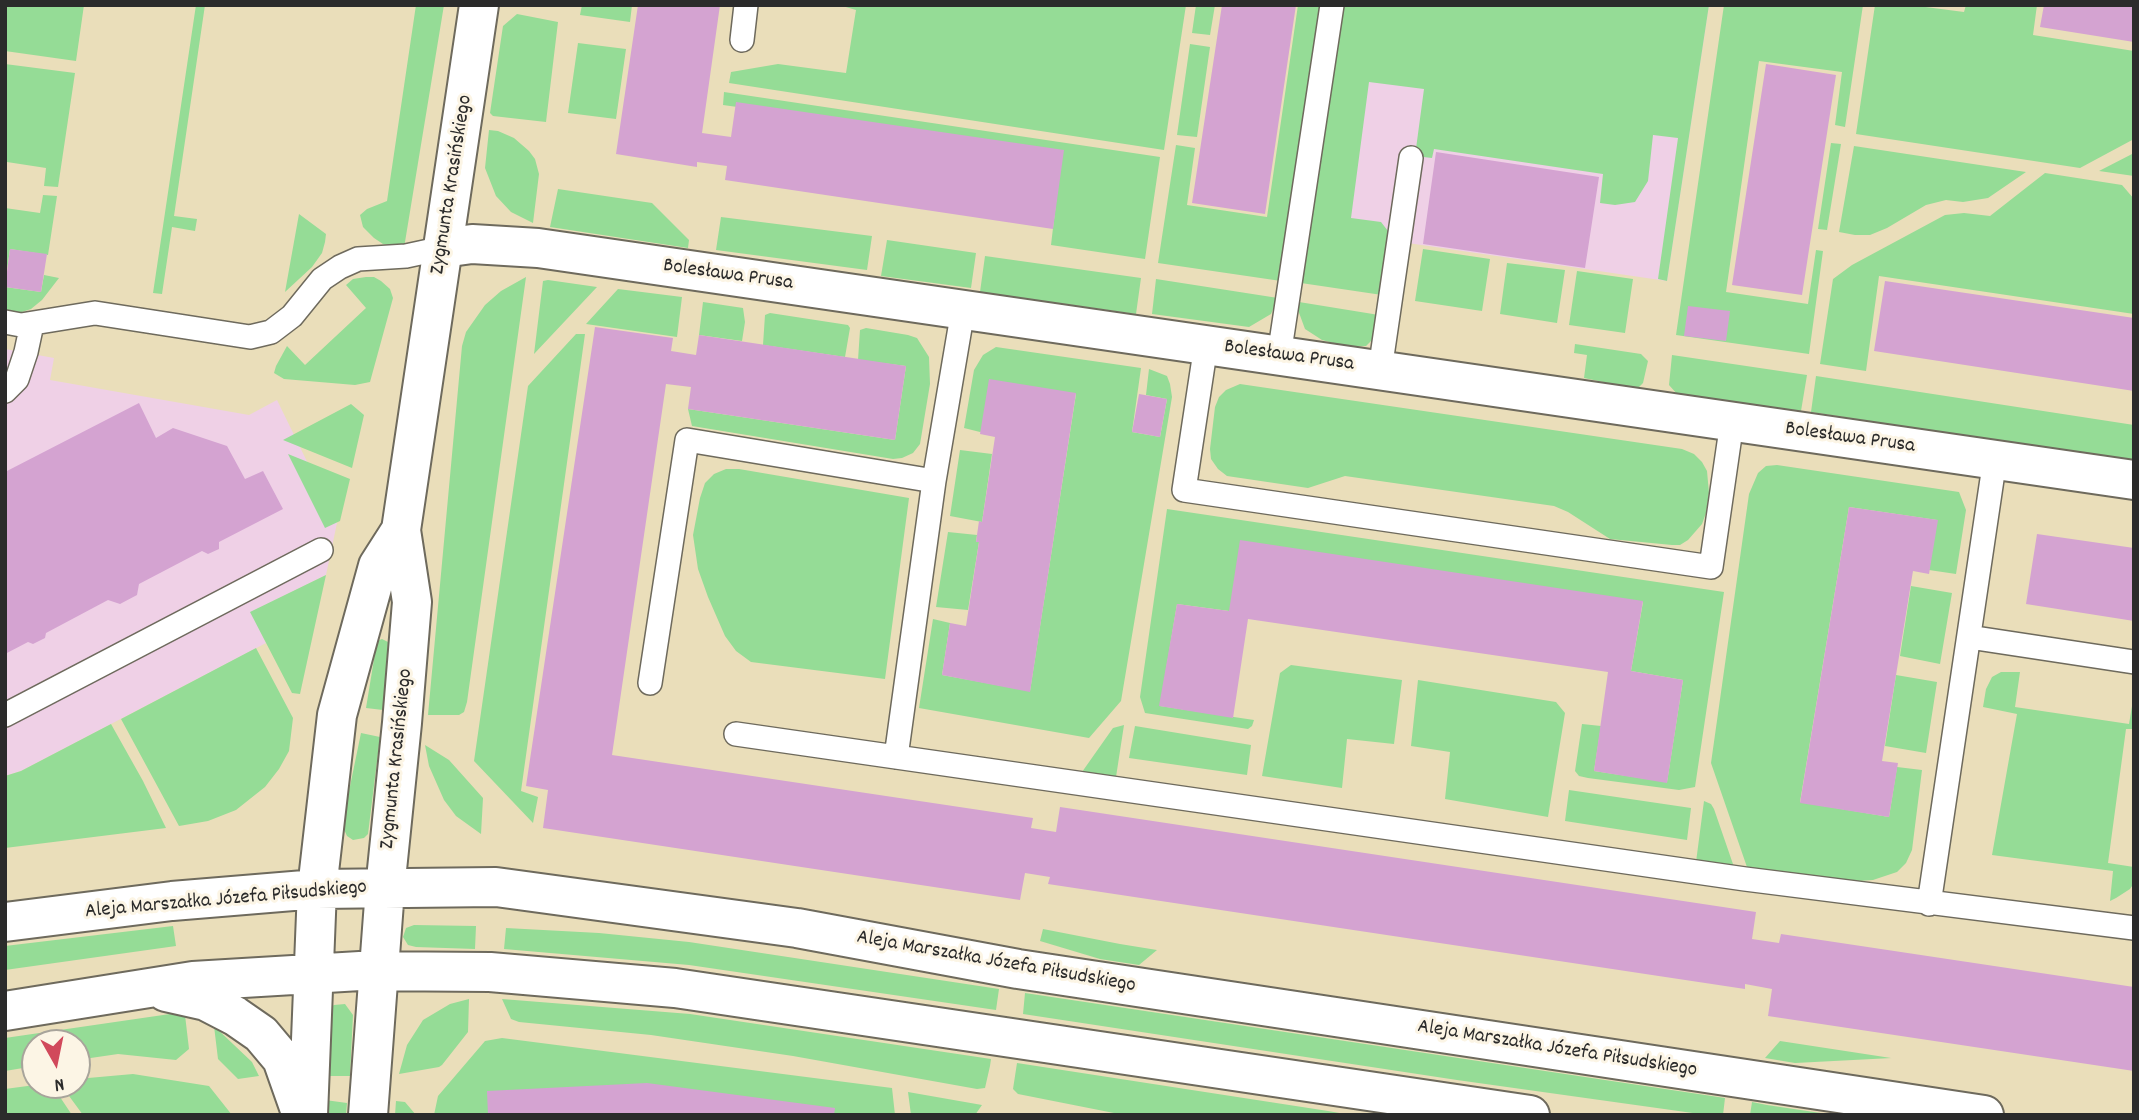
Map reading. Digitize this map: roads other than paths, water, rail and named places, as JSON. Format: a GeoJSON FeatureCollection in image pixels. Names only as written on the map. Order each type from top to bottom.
{"type":"FeatureCollection","features":[{"type":"Feature","properties":{"kind":"street","name":"Zygmunta Krasińskiego"},"geometry":{"type":"LineString","coordinates":[[368,1115],[385,889],[412,602],[401,530],[479,5]]}},
{"type":"Feature","properties":{"kind":"street","name":"Bolesława Prusa"},"geometry":{"type":"LineString","coordinates":[[443,248],[472,244],[538,248],[2134,480]]}},
{"type":"Feature","properties":{"kind":"street","name":"Zygmunta Krasińskiego"},"geometry":{"type":"LineString","coordinates":[[308,1115],[317,889],[337,715],[378,566],[401,530]]}},
{"type":"Feature","properties":{"kind":"street","name":"Aleja Marszałka Józefa Piłsudskiego"},"geometry":{"type":"LineString","coordinates":[[5,922],[185,900],[317,889],[496,887],[797,928],[1018,969],[1984,1115]]}},
{"type":"Feature","properties":{"kind":"street"},"geometry":{"type":"LineString","coordinates":[[5,1011],[193,981],[379,971],[491,972],[675,988],[1530,1115]]}},
{"type":"Feature","properties":{"kind":"street"},"geometry":{"type":"LineString","coordinates":[[140,989],[171,992],[206,1001],[261,1034],[282,1059],[301,1115]]}},
{"type":"Feature","properties":{"kind":"lane"},"geometry":{"type":"LineString","coordinates":[[742,40],[746,5]]}},
{"type":"Feature","properties":{"kind":"lane"},"geometry":{"type":"LineString","coordinates":[[1279,356],[1332,5]]}},
{"type":"Feature","properties":{"kind":"lane"},"geometry":{"type":"LineString","coordinates":[[1380,370],[1411,158]]}},
{"type":"Feature","properties":{"kind":"lane"},"geometry":{"type":"LineString","coordinates":[[5,322],[32,324],[95,313],[250,337],[271,332],[292,316],[323,279],[340,267],[358,259],[406,256],[443,248]]}},
{"type":"Feature","properties":{"kind":"lane"},"geometry":{"type":"LineString","coordinates":[[896,757],[934,481],[962,310]]}},
{"type":"Feature","properties":{"kind":"lane"},"geometry":{"type":"LineString","coordinates":[[5,391],[17,379],[32,324]]}},
{"type":"Feature","properties":{"kind":"lane"},"geometry":{"type":"LineString","coordinates":[[1206,345],[1184,490],[1711,567],[1732,422]]}},
{"type":"Feature","properties":{"kind":"lane"},"geometry":{"type":"LineString","coordinates":[[650,683],[687,440],[934,481]]}},
{"type":"Feature","properties":{"kind":"lane"},"geometry":{"type":"LineString","coordinates":[[1929,904],[1995,459]]}},
{"type":"Feature","properties":{"kind":"lane"},"geometry":{"type":"LineString","coordinates":[[5,715],[321,550]]}},
{"type":"Feature","properties":{"kind":"lane"},"geometry":{"type":"LineString","coordinates":[[1969,637],[2134,662]]}},
{"type":"Feature","properties":{"kind":"lane"},"geometry":{"type":"LineString","coordinates":[[736,734],[1691,872],[2134,928]]}}]}
